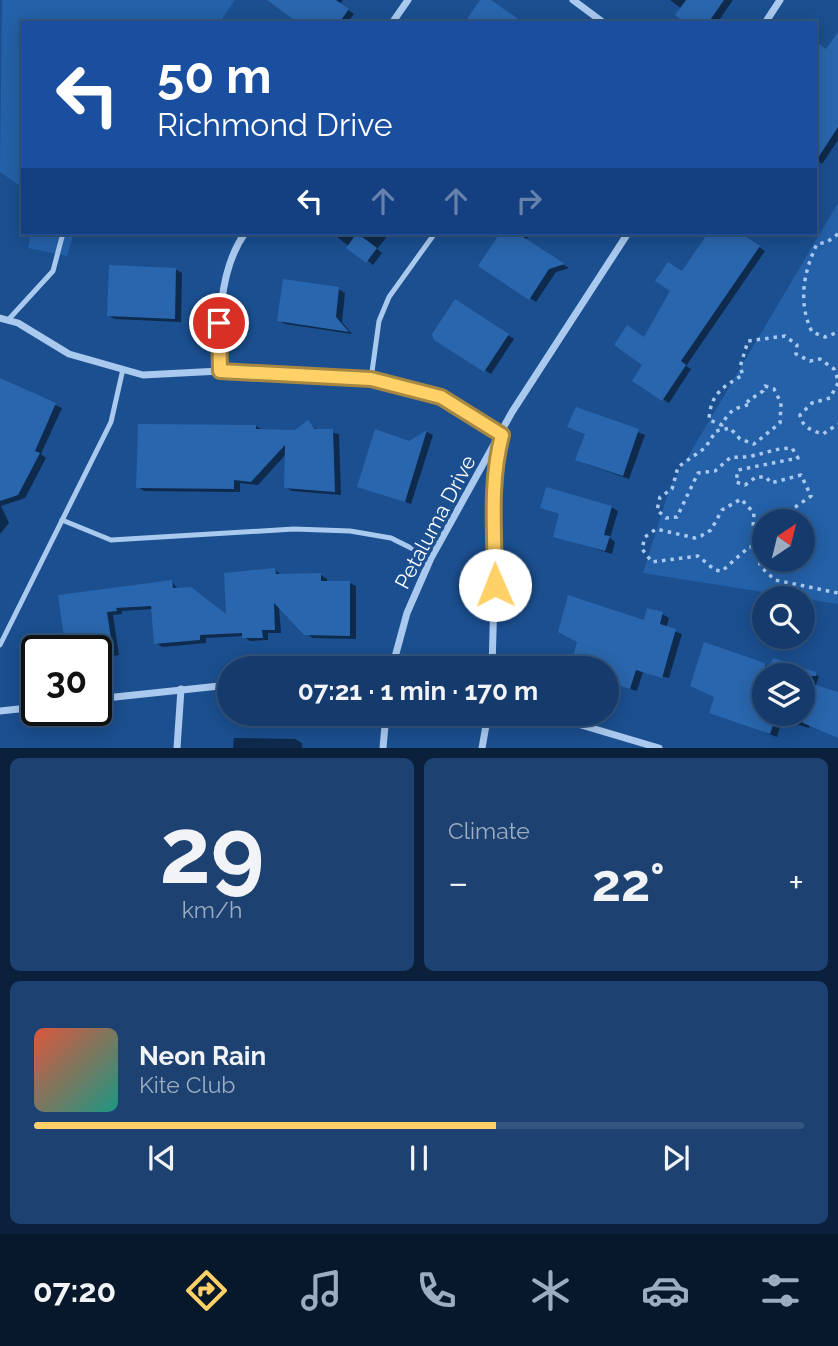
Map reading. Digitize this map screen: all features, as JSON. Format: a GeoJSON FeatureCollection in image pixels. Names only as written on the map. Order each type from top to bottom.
{"type":"FeatureCollection","features":[{"type":"Feature","properties":{"kind":"street"},"geometry":{"type":"LineString","coordinates":[[393,21],[408,0]]}},
{"type":"Feature","properties":{"kind":"street"},"geometry":{"type":"LineString","coordinates":[[573,0],[601,21]]}},
{"type":"Feature","properties":{"kind":"street"},"geometry":{"type":"LineString","coordinates":[[766,21],[780,0]]}},
{"type":"Feature","properties":{"kind":"street"},"geometry":{"type":"LineString","coordinates":[[220,371],[219,323],[226,282],[244,235]]}},
{"type":"Feature","properties":{"kind":"street","name":"Petaluma Drive"},"geometry":{"type":"LineString","coordinates":[[395,656],[407,613],[430,558],[502,435],[512,412],[627,235]]}},
{"type":"Feature","properties":{"kind":"street"},"geometry":{"type":"LineString","coordinates":[[4,319],[69,354],[143,374],[220,371],[371,379],[441,397],[502,435]]}},
{"type":"Feature","properties":{"kind":"street","name":"Petaluma Drive"},"geometry":{"type":"LineString","coordinates":[[492,656],[495,585],[492,505],[495,461],[502,435]]}},
{"type":"Feature","properties":{"kind":"street"},"geometry":{"type":"LineString","coordinates":[[112,697],[217,686]]}},
{"type":"Feature","properties":{"kind":"street"},"geometry":{"type":"LineString","coordinates":[[177,747],[181,689]]}},
{"type":"Feature","properties":{"kind":"street"},"geometry":{"type":"LineString","coordinates":[[0,711],[21,709]]}},
{"type":"Feature","properties":{"kind":"street"},"geometry":{"type":"LineString","coordinates":[[383,747],[385,726]]}},
{"type":"Feature","properties":{"kind":"street"},"geometry":{"type":"LineString","coordinates":[[482,747],[486,726]]}},
{"type":"Feature","properties":{"kind":"street"},"geometry":{"type":"LineString","coordinates":[[586,726],[659,747]]}},
{"type":"Feature","properties":{"kind":"lane"},"geometry":{"type":"LineString","coordinates":[[587,21],[592,14]]}},
{"type":"Feature","properties":{"kind":"lane"},"geometry":{"type":"LineString","coordinates":[[4,319],[53,271],[62,235]]}},
{"type":"Feature","properties":{"kind":"lane"},"geometry":{"type":"LineString","coordinates":[[371,379],[379,321],[389,297],[434,235]]}},
{"type":"Feature","properties":{"kind":"lane"},"geometry":{"type":"LineString","coordinates":[[0,645],[111,422],[123,369]]}},
{"type":"Feature","properties":{"kind":"lane"},"geometry":{"type":"LineString","coordinates":[[62,520],[111,540],[294,529],[349,531],[391,538],[430,558]]}},
{"type":"Feature","properties":{"kind":"path"},"geometry":{"type":"LineString","coordinates":[[838,234],[827,243],[817,244],[806,268],[803,313],[813,331],[825,337],[838,332]]}},
{"type":"Feature","properties":{"kind":"path"},"geometry":{"type":"LineString","coordinates":[[792,509],[811,496],[801,475],[771,482],[766,477],[756,477],[745,485],[736,482],[738,470],[797,458],[792,448],[781,448],[751,459],[731,457],[715,471],[698,473],[677,517],[666,518],[657,510],[660,497],[672,489],[678,467],[705,448],[716,431],[730,428],[740,439],[754,444],[780,423],[781,403],[774,389],[765,386],[764,391],[748,401],[751,404],[735,408],[727,414],[722,425],[709,420],[709,406],[719,388],[743,375],[740,367],[748,341],[785,335],[797,345],[796,354],[810,361],[820,359],[834,369],[838,382],[831,398],[812,403],[800,415],[801,422],[810,430],[823,434],[838,424]]}},
{"type":"Feature","properties":{"kind":"path"},"geometry":{"type":"LineString","coordinates":[[752,511],[741,499],[722,510],[711,530],[701,537],[656,529],[645,537],[642,549],[652,562],[698,556],[715,570],[722,571],[752,547]]}},
{"type":"Feature","properties":{"kind":"path"},"geometry":{"type":"LineString","coordinates":[[767,572],[775,580],[838,593]]}},
{"type":"Feature","properties":{"kind":"shaded area"},"geometry":{"type":"Polygon","coordinates":[[[2,0],[235,0],[220,21],[21,21],[21,187],[0,172],[2,0]]]}},
{"type":"Feature","properties":{"kind":"shaded area"},"geometry":{"type":"Polygon","coordinates":[[[838,203],[838,604],[815,600],[815,586],[752,586],[752,590],[643,573],[670,487],[838,203]]]}},
{"type":"Feature","properties":{"kind":"shaded area"},"geometry":{"type":"Polygon","coordinates":[[[31,235],[73,235],[67,256],[28,248],[31,235]]]}},
{"type":"Feature","properties":{"kind":"building"},"geometry":{"type":"Polygon","coordinates":[[[267,0],[336,0],[349,9],[340,21],[295,21],[267,0]]]}},
{"type":"Feature","properties":{"kind":"building"},"geometry":{"type":"Polygon","coordinates":[[[480,0],[491,0],[521,21],[465,21],[480,0]]]}},
{"type":"Feature","properties":{"kind":"building"},"geometry":{"type":"Polygon","coordinates":[[[686,0],[724,0],[709,21],[682,21],[675,15],[686,0]]]}},
{"type":"Feature","properties":{"kind":"building"},"geometry":{"type":"Polygon","coordinates":[[[838,32],[838,127],[817,159],[817,43],[826,49],[838,32]]]}},
{"type":"Feature","properties":{"kind":"building"},"geometry":{"type":"Polygon","coordinates":[[[356,235],[360,235],[377,248],[366,263],[346,248],[356,235]]]}},
{"type":"Feature","properties":{"kind":"building"},"geometry":{"type":"Polygon","coordinates":[[[499,235],[520,235],[565,264],[549,269],[529,300],[478,266],[499,235]]]}},
{"type":"Feature","properties":{"kind":"building"},"geometry":{"type":"Polygon","coordinates":[[[707,235],[743,235],[760,246],[681,361],[686,365],[662,401],[632,381],[642,365],[614,345],[627,325],[644,337],[670,291],[655,281],[668,262],[682,271],[707,235]]]}},
{"type":"Feature","properties":{"kind":"building"},"geometry":{"type":"Polygon","coordinates":[[[109,265],[176,268],[175,319],[107,316],[109,265]]]}},
{"type":"Feature","properties":{"kind":"building"},"geometry":{"type":"Polygon","coordinates":[[[283,279],[339,287],[336,317],[349,332],[277,321],[283,279]]]}},
{"type":"Feature","properties":{"kind":"building"},"geometry":{"type":"Polygon","coordinates":[[[455,299],[509,334],[484,372],[434,340],[432,334],[455,299]]]}},
{"type":"Feature","properties":{"kind":"building"},"geometry":{"type":"Polygon","coordinates":[[[0,378],[56,403],[35,451],[40,453],[18,495],[0,501],[0,378]]]}},
{"type":"Feature","properties":{"kind":"building"},"geometry":{"type":"Polygon","coordinates":[[[576,407],[639,429],[623,476],[575,460],[585,434],[567,427],[576,407]]]}},
{"type":"Feature","properties":{"kind":"building"},"geometry":{"type":"Polygon","coordinates":[[[308,420],[315,429],[333,429],[335,492],[284,488],[285,445],[251,482],[234,480],[234,489],[136,488],[138,424],[256,425],[256,429],[295,430],[308,420]]]}},
{"type":"Feature","properties":{"kind":"building"},"geometry":{"type":"Polygon","coordinates":[[[375,429],[409,441],[427,430],[405,502],[357,487],[375,429]]]}},
{"type":"Feature","properties":{"kind":"building"},"geometry":{"type":"Polygon","coordinates":[[[546,487],[612,506],[604,535],[610,536],[605,551],[553,537],[559,514],[540,508],[546,487]]]}},
{"type":"Feature","properties":{"kind":"building"},"geometry":{"type":"Polygon","coordinates":[[[275,568],[276,574],[321,573],[321,581],[350,581],[350,636],[304,635],[274,603],[275,630],[262,630],[263,638],[242,638],[242,633],[200,635],[200,640],[154,644],[151,606],[116,608],[117,611],[107,612],[110,635],[64,635],[58,595],[172,580],[173,588],[191,587],[226,614],[224,573],[275,568]]]}},
{"type":"Feature","properties":{"kind":"building"},"geometry":{"type":"Polygon","coordinates":[[[568,595],[644,620],[647,608],[663,612],[660,624],[676,629],[662,678],[636,670],[630,689],[619,686],[619,656],[573,656],[577,642],[558,632],[568,595]]]}},
{"type":"Feature","properties":{"kind":"building"},"geometry":{"type":"Polygon","coordinates":[[[704,642],[765,663],[752,663],[752,726],[773,726],[770,734],[709,713],[714,697],[690,686],[704,642]]]}},
{"type":"Feature","properties":{"kind":"building"},"geometry":{"type":"Polygon","coordinates":[[[773,658],[788,663],[771,663],[773,658]]]}},
{"type":"Feature","properties":{"kind":"building"},"geometry":{"type":"Polygon","coordinates":[[[815,685],[838,692],[838,738],[810,726],[815,726],[815,685]]]}},
{"type":"Feature","properties":{"kind":"route"},"geometry":{"type":"LineString","coordinates":[[219,323],[220,371],[371,379],[441,397],[502,435],[495,461],[492,505],[495,585]]}}]}
